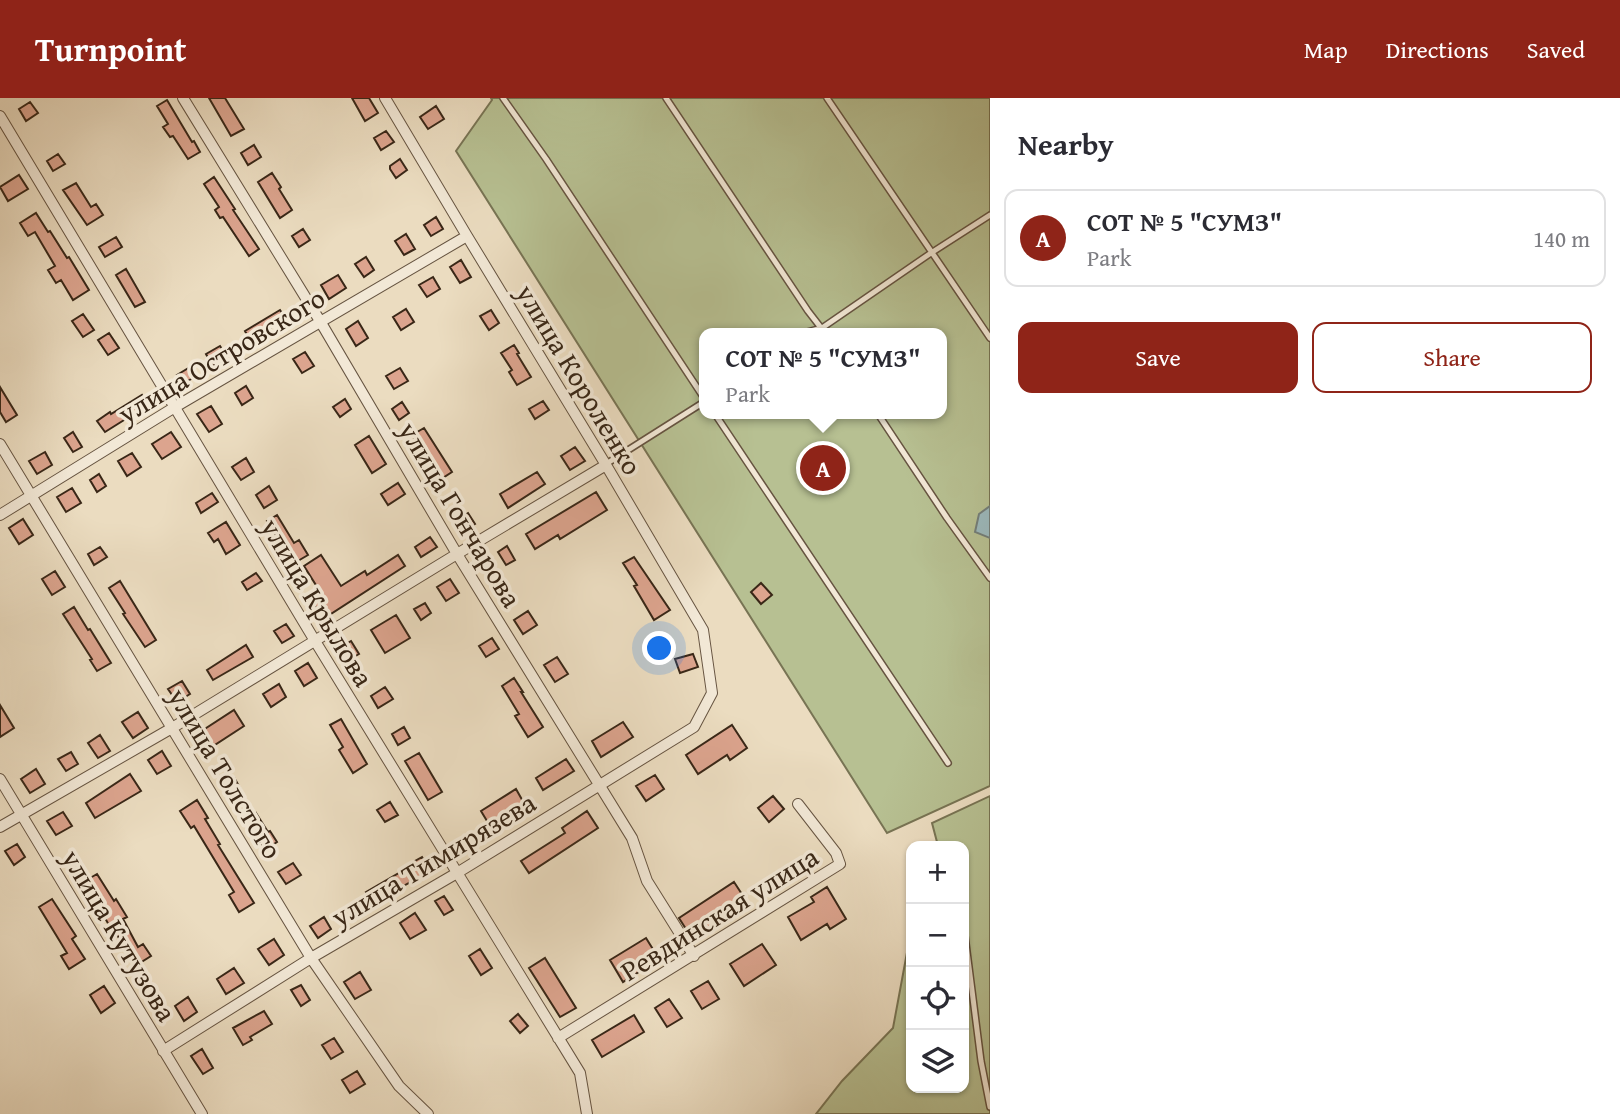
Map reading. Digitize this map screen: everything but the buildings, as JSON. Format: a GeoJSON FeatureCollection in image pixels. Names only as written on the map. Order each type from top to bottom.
{"type":"FeatureCollection","features":[{"type":"Feature","properties":{"kind":"street","name":"улица Гончарова"},"geometry":{"type":"LineString","coordinates":[[183,98],[320,321],[457,554],[600,784],[632,838],[647,881],[694,956]]}},
{"type":"Feature","properties":{"kind":"street","name":"улица Короленко"},"geometry":{"type":"LineString","coordinates":[[385,98],[703,630],[712,693]]}},
{"type":"Feature","properties":{"kind":"street","name":"улица Крылова"},"geometry":{"type":"LineString","coordinates":[[0,116],[315,641],[580,1073],[584,1113]]}},
{"type":"Feature","properties":{"kind":"street","name":"улица Островского"},"geometry":{"type":"LineString","coordinates":[[0,515],[175,407],[467,236]]}},
{"type":"Feature","properties":{"kind":"street","name":"улица Толстого"},"geometry":{"type":"LineString","coordinates":[[0,444],[311,958],[399,1086],[428,1114]]}},
{"type":"Feature","properties":{"kind":"street"},"geometry":{"type":"LineString","coordinates":[[0,827],[172,729],[606,465]]}},
{"type":"Feature","properties":{"kind":"street","name":"улица Тимирязева"},"geometry":{"type":"LineString","coordinates":[[163,1051],[311,958],[457,873],[694,727],[712,693]]}},
{"type":"Feature","properties":{"kind":"street","name":"улица Кутузова"},"geometry":{"type":"LineString","coordinates":[[0,779],[202,1114]]}},
{"type":"Feature","properties":{"kind":"street","name":"Ревдинская улица"},"geometry":{"type":"LineString","coordinates":[[558,1038],[840,864],[836,853],[798,804]]}},
{"type":"Feature","properties":{"kind":"lane"},"geometry":{"type":"LineString","coordinates":[[503,98],[699,392]]}},
{"type":"Feature","properties":{"kind":"lane"},"geometry":{"type":"LineString","coordinates":[[666,98],[808,311],[822,328]]}},
{"type":"Feature","properties":{"kind":"lane"},"geometry":{"type":"LineString","coordinates":[[827,98],[990,338]]}},
{"type":"Feature","properties":{"kind":"lane"},"geometry":{"type":"LineString","coordinates":[[827,328],[931,253],[990,215]]}},
{"type":"Feature","properties":{"kind":"lane"},"geometry":{"type":"LineString","coordinates":[[606,465],[699,403]]}},
{"type":"Feature","properties":{"kind":"lane"},"geometry":{"type":"LineString","coordinates":[[718,419],[948,763]]}},
{"type":"Feature","properties":{"kind":"lane"},"geometry":{"type":"LineString","coordinates":[[881,419],[990,578]]}},
{"type":"Feature","properties":{"kind":"lane"},"geometry":{"type":"LineString","coordinates":[[969,967],[990,1107]]}},
{"type":"Feature","properties":{"kind":"green space"},"geometry":{"type":"Polygon","coordinates":[[[491,98],[990,98],[990,786],[887,833],[456,151],[491,98]]]}},
{"type":"Feature","properties":{"kind":"green space"},"geometry":{"type":"Polygon","coordinates":[[[990,796],[990,1114],[816,1114],[842,1081],[893,1028],[906,958],[906,1093],[969,1093],[969,841],[937,841],[932,823],[990,796]]]}},
{"type":"Feature","properties":{"kind":"water"},"geometry":{"type":"Polygon","coordinates":[[[990,506],[990,538],[975,532],[979,514],[990,506]]]}},
{"type":"Feature","properties":{"kind":"place","name":"СОТ № 5 \"СУМЗ\""},"geometry":{"type":"Point","coordinates":[823,468]}}]}
